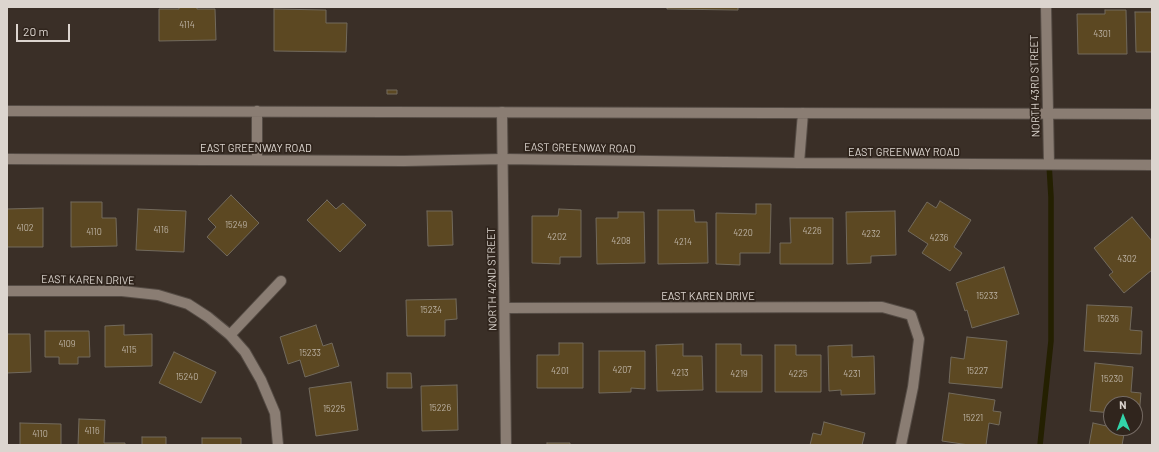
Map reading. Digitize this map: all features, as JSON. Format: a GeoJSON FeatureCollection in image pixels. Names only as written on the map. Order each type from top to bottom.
{"type":"FeatureCollection","features":[{"type":"Feature","properties":{"kind":"main road","name":"NORTH 43RD STREET"},"geometry":{"type":"LineString","coordinates":[[1046,7],[1049,164]]}},
{"type":"Feature","properties":{"kind":"main road"},"geometry":{"type":"LineString","coordinates":[[7,111],[1152,114]]}},
{"type":"Feature","properties":{"kind":"main road"},"geometry":{"type":"LineString","coordinates":[[257,111],[257,160]]}},
{"type":"Feature","properties":{"kind":"main road","name":"NORTH 42ND STREET"},"geometry":{"type":"LineString","coordinates":[[502,112],[506,445]]}},
{"type":"Feature","properties":{"kind":"main road"},"geometry":{"type":"LineString","coordinates":[[799,163],[803,113]]}},
{"type":"Feature","properties":{"kind":"main road","name":"EAST GREENWAY ROAD"},"geometry":{"type":"LineString","coordinates":[[7,158],[404,161],[503,159],[799,163],[1152,165]]}},
{"type":"Feature","properties":{"kind":"main road"},"geometry":{"type":"LineString","coordinates":[[230,335],[281,281]]}},
{"type":"Feature","properties":{"kind":"main road","name":"EAST KAREN DRIVE"},"geometry":{"type":"LineString","coordinates":[[7,291],[122,291],[158,295],[188,304],[208,317],[230,335],[245,352],[264,386],[275,413],[278,445]]}},
{"type":"Feature","properties":{"kind":"main road","name":"EAST KAREN DRIVE"},"geometry":{"type":"LineString","coordinates":[[504,308],[882,307],[911,315],[918,339],[913,387],[901,445]]}},
{"type":"Feature","properties":{"kind":"building"},"geometry":{"type":"Polygon","coordinates":[[[179,7],[215,9],[216,40],[159,41],[159,9],[179,9],[179,7]]]}},
{"type":"Feature","properties":{"kind":"building"},"geometry":{"type":"Polygon","coordinates":[[[667,7],[738,7],[738,10],[667,9],[667,7]]]}},
{"type":"Feature","properties":{"kind":"building"},"geometry":{"type":"Polygon","coordinates":[[[274,9],[326,10],[326,23],[347,23],[346,52],[274,51],[274,9]]]}},
{"type":"Feature","properties":{"kind":"building"},"geometry":{"type":"Polygon","coordinates":[[[1105,10],[1126,10],[1127,54],[1078,54],[1077,14],[1105,14],[1105,10]]]}},
{"type":"Feature","properties":{"kind":"building"},"geometry":{"type":"Polygon","coordinates":[[[1135,12],[1152,12],[1152,52],[1136,52],[1135,12]]]}},
{"type":"Feature","properties":{"kind":"building"},"geometry":{"type":"Polygon","coordinates":[[[387,90],[397,90],[397,94],[387,94],[387,90]]]}},
{"type":"Feature","properties":{"kind":"building"},"geometry":{"type":"Polygon","coordinates":[[[231,195],[259,223],[227,256],[207,237],[216,227],[208,219],[231,195]]]}},
{"type":"Feature","properties":{"kind":"building"},"geometry":{"type":"Polygon","coordinates":[[[327,200],[336,209],[343,203],[366,225],[340,252],[307,220],[327,200]]]}},
{"type":"Feature","properties":{"kind":"building"},"geometry":{"type":"Polygon","coordinates":[[[940,201],[971,220],[954,247],[962,253],[950,271],[922,253],[928,244],[908,231],[927,202],[936,208],[940,201]]]}},
{"type":"Feature","properties":{"kind":"building"},"geometry":{"type":"Polygon","coordinates":[[[71,202],[102,202],[102,218],[116,218],[117,246],[71,247],[71,202]]]}},
{"type":"Feature","properties":{"kind":"building"},"geometry":{"type":"Polygon","coordinates":[[[756,204],[771,204],[770,253],[740,253],[740,265],[716,264],[716,213],[756,214],[756,204]]]}},
{"type":"Feature","properties":{"kind":"building"},"geometry":{"type":"Polygon","coordinates":[[[43,208],[43,247],[7,247],[7,209],[43,208]]]}},
{"type":"Feature","properties":{"kind":"building"},"geometry":{"type":"Polygon","coordinates":[[[138,209],[186,211],[184,252],[136,250],[138,209]]]}},
{"type":"Feature","properties":{"kind":"building"},"geometry":{"type":"Polygon","coordinates":[[[559,209],[581,210],[581,257],[560,257],[560,264],[532,263],[532,216],[558,216],[559,209]]]}},
{"type":"Feature","properties":{"kind":"building"},"geometry":{"type":"Polygon","coordinates":[[[658,210],[694,210],[695,222],[707,222],[708,263],[658,264],[658,210]]]}},
{"type":"Feature","properties":{"kind":"building"},"geometry":{"type":"Polygon","coordinates":[[[427,211],[452,211],[453,245],[428,246],[427,211]]]}},
{"type":"Feature","properties":{"kind":"building"},"geometry":{"type":"Polygon","coordinates":[[[895,211],[896,255],[871,256],[871,263],[847,264],[846,212],[895,211]]]}},
{"type":"Feature","properties":{"kind":"building"},"geometry":{"type":"Polygon","coordinates":[[[618,212],[644,212],[645,263],[597,264],[596,218],[618,218],[618,212]]]}},
{"type":"Feature","properties":{"kind":"building"},"geometry":{"type":"Polygon","coordinates":[[[1132,217],[1152,241],[1152,270],[1124,293],[1109,275],[1113,272],[1094,248],[1132,217]]]}},
{"type":"Feature","properties":{"kind":"building"},"geometry":{"type":"Polygon","coordinates":[[[790,218],[833,218],[833,264],[780,264],[780,243],[791,243],[790,218]]]}},
{"type":"Feature","properties":{"kind":"building"},"geometry":{"type":"Polygon","coordinates":[[[1004,267],[1019,314],[972,328],[967,310],[965,311],[956,283],[1004,267]]]}},
{"type":"Feature","properties":{"kind":"building"},"geometry":{"type":"Polygon","coordinates":[[[456,299],[457,319],[445,320],[445,336],[407,336],[406,300],[456,299]]]}},
{"type":"Feature","properties":{"kind":"building"},"geometry":{"type":"Polygon","coordinates":[[[1087,305],[1132,307],[1130,330],[1142,331],[1141,354],[1084,351],[1087,305]]]}},
{"type":"Feature","properties":{"kind":"building"},"geometry":{"type":"Polygon","coordinates":[[[124,325],[124,335],[152,334],[152,366],[105,367],[105,326],[124,325]]]}},
{"type":"Feature","properties":{"kind":"building"},"geometry":{"type":"Polygon","coordinates":[[[316,325],[323,346],[332,343],[339,366],[305,377],[300,360],[288,364],[280,337],[316,325]]]}},
{"type":"Feature","properties":{"kind":"building"},"geometry":{"type":"Polygon","coordinates":[[[45,331],[89,331],[90,357],[78,357],[78,364],[59,364],[59,357],[45,357],[45,331]]]}},
{"type":"Feature","properties":{"kind":"building"},"geometry":{"type":"Polygon","coordinates":[[[7,334],[30,334],[31,372],[7,373],[7,334]]]}},
{"type":"Feature","properties":{"kind":"building"},"geometry":{"type":"Polygon","coordinates":[[[967,337],[1007,341],[1002,388],[949,383],[951,357],[964,359],[967,337]]]}},
{"type":"Feature","properties":{"kind":"building"},"geometry":{"type":"Polygon","coordinates":[[[559,343],[583,343],[583,388],[537,388],[537,355],[559,355],[559,343]]]}},
{"type":"Feature","properties":{"kind":"building"},"geometry":{"type":"Polygon","coordinates":[[[683,344],[683,356],[702,356],[703,390],[657,391],[656,345],[683,344]]]}},
{"type":"Feature","properties":{"kind":"building"},"geometry":{"type":"Polygon","coordinates":[[[716,344],[741,344],[741,355],[762,355],[762,392],[716,392],[716,344]]]}},
{"type":"Feature","properties":{"kind":"building"},"geometry":{"type":"Polygon","coordinates":[[[775,345],[796,345],[796,355],[821,355],[821,392],[775,392],[775,345]]]}},
{"type":"Feature","properties":{"kind":"building"},"geometry":{"type":"Polygon","coordinates":[[[852,345],[852,357],[874,356],[875,394],[841,395],[841,390],[829,391],[828,346],[852,345]]]}},
{"type":"Feature","properties":{"kind":"building"},"geometry":{"type":"Polygon","coordinates":[[[599,351],[645,351],[645,389],[631,388],[631,392],[599,393],[599,351]]]}},
{"type":"Feature","properties":{"kind":"building"},"geometry":{"type":"Polygon","coordinates":[[[174,352],[216,372],[201,403],[159,383],[174,352]]]}},
{"type":"Feature","properties":{"kind":"building"},"geometry":{"type":"Polygon","coordinates":[[[1095,363],[1133,367],[1131,392],[1141,393],[1141,396],[1103,396],[1103,412],[1090,411],[1095,363]]]}},
{"type":"Feature","properties":{"kind":"building"},"geometry":{"type":"Polygon","coordinates":[[[387,373],[411,373],[412,388],[387,388],[387,373]]]}},
{"type":"Feature","properties":{"kind":"building"},"geometry":{"type":"Polygon","coordinates":[[[351,382],[358,430],[316,436],[309,388],[351,382]]]}},
{"type":"Feature","properties":{"kind":"building"},"geometry":{"type":"Polygon","coordinates":[[[457,385],[458,430],[422,431],[421,386],[457,385]]]}},
{"type":"Feature","properties":{"kind":"building"},"geometry":{"type":"Polygon","coordinates":[[[949,393],[995,400],[993,411],[1001,412],[999,425],[989,423],[986,445],[969,445],[942,441],[949,393]]]}},
{"type":"Feature","properties":{"kind":"building"},"geometry":{"type":"Polygon","coordinates":[[[79,419],[105,420],[104,443],[125,443],[125,445],[78,445],[79,419]]]}},
{"type":"Feature","properties":{"kind":"building"},"geometry":{"type":"Polygon","coordinates":[[[824,422],[865,433],[862,445],[810,445],[813,433],[821,435],[824,422]]]}},
{"type":"Feature","properties":{"kind":"building"},"geometry":{"type":"Polygon","coordinates":[[[20,423],[61,424],[61,445],[20,445],[20,423]]]}},
{"type":"Feature","properties":{"kind":"building"},"geometry":{"type":"Polygon","coordinates":[[[1093,423],[1103,425],[1103,436],[1124,436],[1122,445],[1089,445],[1093,423]]]}},
{"type":"Feature","properties":{"kind":"building"},"geometry":{"type":"Polygon","coordinates":[[[142,437],[166,437],[166,445],[142,445],[142,437]]]}},
{"type":"Feature","properties":{"kind":"building"},"geometry":{"type":"Polygon","coordinates":[[[202,438],[241,438],[241,445],[202,445],[202,438]]]}},
{"type":"Feature","properties":{"kind":"building"},"geometry":{"type":"Polygon","coordinates":[[[547,443],[570,443],[570,445],[547,445],[547,443]]]}},
{"type":"Feature","properties":{"kind":"waterway"},"geometry":{"type":"LineString","coordinates":[[1040,445],[1051,341],[1051,197],[1049,164]]}}]}
